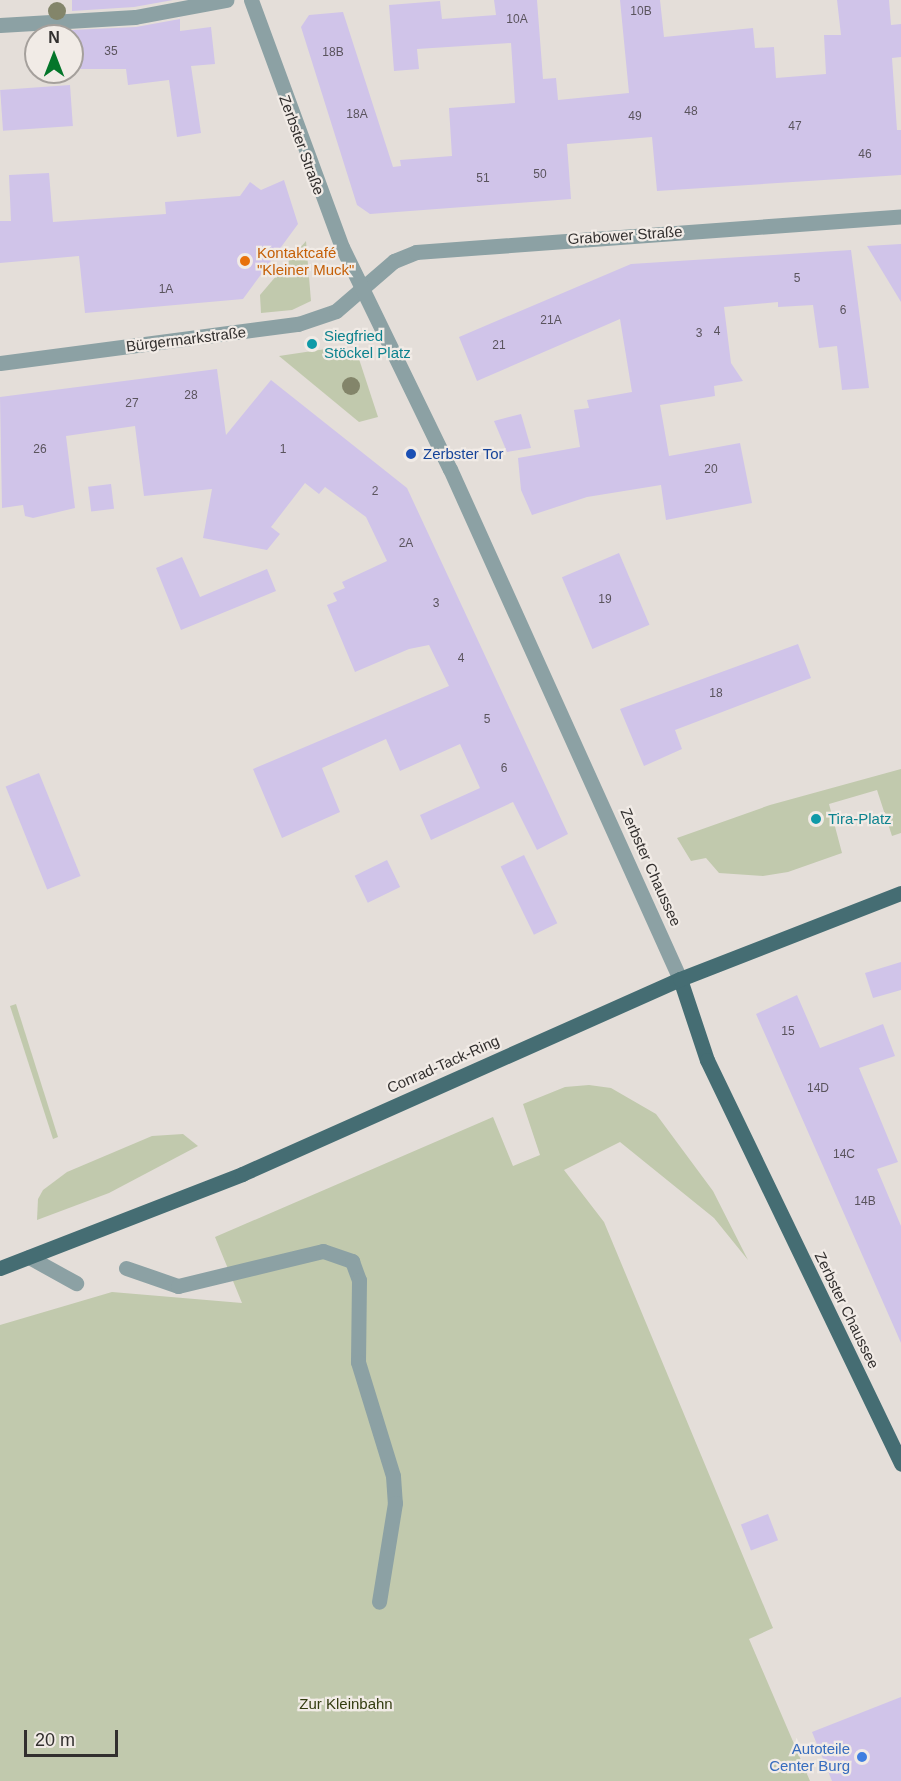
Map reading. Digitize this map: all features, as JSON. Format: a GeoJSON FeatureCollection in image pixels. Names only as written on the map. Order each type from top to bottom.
{"type":"FeatureCollection","features":[{"type":"Feature","properties":{"kind":"main road","name":"Conrad-Tack-Ring"},"geometry":{"type":"LineString","coordinates":[[0,1268],[242,1174],[680,980],[901,893]]}},
{"type":"Feature","properties":{"kind":"main road","name":"Zerbster Chaussee"},"geometry":{"type":"LineString","coordinates":[[680,980],[710,1067],[901,1464]]}},
{"type":"Feature","properties":{"kind":"street"},"geometry":{"type":"LineString","coordinates":[[0,26],[135,17],[225,0]]}},
{"type":"Feature","properties":{"kind":"street","name":"Zerbster Straße"},"geometry":{"type":"LineString","coordinates":[[251,0],[325,207],[360,286]]}},
{"type":"Feature","properties":{"kind":"street","name":"Grabower Straße"},"geometry":{"type":"LineString","coordinates":[[360,286],[402,256],[443,248],[901,216]]}},
{"type":"Feature","properties":{"kind":"street","name":"Bürgermarkstraße"},"geometry":{"type":"LineString","coordinates":[[0,363],[298,324],[336,311],[360,286]]}},
{"type":"Feature","properties":{"kind":"street","name":"Zerbster Chaussee"},"geometry":{"type":"LineString","coordinates":[[360,286],[518,617],[680,980]]}},
{"type":"Feature","properties":{"kind":"street"},"geometry":{"type":"LineString","coordinates":[[126,1268],[178,1286],[323,1251],[352,1261],[359,1280],[358,1362],[393,1476],[395,1503],[379,1602]]}},
{"type":"Feature","properties":{"kind":"street"},"geometry":{"type":"LineString","coordinates":[[29,1257],[76,1283]]}},
{"type":"Feature","properties":{"kind":"green space"},"geometry":{"type":"Polygon","coordinates":[[[306,241],[311,301],[292,310],[261,313],[260,295],[306,241]]]}},
{"type":"Feature","properties":{"kind":"green space"},"geometry":{"type":"Polygon","coordinates":[[[339,347],[359,359],[378,417],[359,422],[279,356],[339,347]]]}},
{"type":"Feature","properties":{"kind":"green space","name":"Tira-Platz"},"geometry":{"type":"Polygon","coordinates":[[[901,769],[901,833],[892,836],[877,790],[829,804],[842,853],[788,872],[763,876],[719,873],[706,858],[691,861],[677,838],[770,805],[901,769]]]}},
{"type":"Feature","properties":{"kind":"green space"},"geometry":{"type":"Polygon","coordinates":[[[16,1004],[58,1137],[53,1139],[10,1006],[16,1004]]]}},
{"type":"Feature","properties":{"kind":"green space","name":"Zur Kleinbahn"},"geometry":{"type":"Polygon","coordinates":[[[589,1085],[611,1088],[656,1114],[713,1191],[748,1260],[714,1218],[620,1142],[564,1170],[604,1222],[773,1628],[749,1639],[810,1781],[0,1781],[0,1325],[112,1292],[242,1303],[215,1237],[493,1117],[513,1166],[540,1155],[523,1104],[565,1087],[589,1085]]]}},
{"type":"Feature","properties":{"kind":"green space"},"geometry":{"type":"Polygon","coordinates":[[[183,1134],[198,1146],[109,1193],[37,1220],[38,1199],[43,1190],[67,1172],[152,1136],[183,1134]]]}},
{"type":"Feature","properties":{"kind":"building"},"geometry":{"type":"Polygon","coordinates":[[[72,0],[173,0],[134,7],[72,11],[72,0]]]}},
{"type":"Feature","properties":{"kind":"building"},"geometry":{"type":"Polygon","coordinates":[[[494,0],[537,0],[543,79],[556,78],[558,100],[629,93],[620,0],[660,0],[664,37],[753,28],[755,48],[774,47],[776,78],[826,74],[824,35],[841,35],[837,0],[889,0],[891,25],[901,24],[901,57],[892,58],[897,130],[901,130],[901,175],[657,191],[652,137],[567,144],[571,199],[370,214],[357,205],[301,27],[309,15],[343,12],[393,167],[401,166],[400,160],[452,156],[449,108],[515,103],[511,43],[417,49],[419,69],[394,71],[389,5],[440,1],[442,19],[496,15],[494,0]]]}},
{"type":"Feature","properties":{"kind":"building"},"geometry":{"type":"Polygon","coordinates":[[[180,19],[180,31],[211,27],[215,64],[191,66],[201,133],[177,137],[169,80],[128,85],[126,69],[84,69],[84,29],[136,27],[180,19]]]}},
{"type":"Feature","properties":{"kind":"building"},"geometry":{"type":"Polygon","coordinates":[[[70,85],[73,126],[3,131],[0,90],[70,85]]]}},
{"type":"Feature","properties":{"kind":"building"},"geometry":{"type":"Polygon","coordinates":[[[49,173],[53,222],[166,214],[165,202],[240,196],[250,182],[261,190],[284,180],[298,224],[243,299],[85,313],[79,256],[0,263],[0,221],[11,221],[9,175],[49,173]]]}},
{"type":"Feature","properties":{"kind":"building"},"geometry":{"type":"Polygon","coordinates":[[[901,244],[901,302],[867,246],[901,244]]]}},
{"type":"Feature","properties":{"kind":"building"},"geometry":{"type":"Polygon","coordinates":[[[851,250],[869,388],[842,390],[837,346],[819,348],[813,305],[778,307],[778,302],[724,307],[731,363],[743,381],[714,386],[715,396],[660,405],[669,456],[740,443],[752,503],[666,520],[661,485],[587,497],[532,515],[521,490],[518,458],[580,447],[574,410],[589,408],[587,400],[632,392],[620,319],[477,381],[459,337],[631,264],[851,250]]]}},
{"type":"Feature","properties":{"kind":"building"},"geometry":{"type":"Polygon","coordinates":[[[217,369],[226,435],[271,380],[407,488],[568,834],[537,850],[513,802],[431,840],[420,815],[480,788],[460,744],[400,771],[386,739],[322,768],[340,812],[282,838],[253,769],[449,686],[429,645],[409,649],[355,672],[327,605],[337,601],[333,593],[345,588],[342,582],[387,561],[366,517],[325,487],[319,494],[305,483],[271,527],[280,534],[267,550],[203,538],[212,489],[144,496],[135,426],[66,436],[75,508],[33,518],[25,516],[23,505],[2,508],[0,397],[217,369]]]}},
{"type":"Feature","properties":{"kind":"building"},"geometry":{"type":"Polygon","coordinates":[[[521,414],[531,448],[507,452],[494,421],[521,414]]]}},
{"type":"Feature","properties":{"kind":"building"},"geometry":{"type":"Polygon","coordinates":[[[111,484],[114,509],[91,512],[88,487],[111,484]]]}},
{"type":"Feature","properties":{"kind":"building"},"geometry":{"type":"Polygon","coordinates":[[[619,553],[649,625],[592,649],[562,577],[619,553]]]}},
{"type":"Feature","properties":{"kind":"building"},"geometry":{"type":"Polygon","coordinates":[[[182,557],[200,597],[267,569],[276,591],[181,630],[156,568],[182,557]]]}},
{"type":"Feature","properties":{"kind":"building"},"geometry":{"type":"Polygon","coordinates":[[[798,644],[811,678],[675,730],[682,749],[644,766],[620,709],[798,644]]]}},
{"type":"Feature","properties":{"kind":"building"},"geometry":{"type":"Polygon","coordinates":[[[39,773],[81,876],[47,889],[6,786],[39,773]]]}},
{"type":"Feature","properties":{"kind":"building"},"geometry":{"type":"Polygon","coordinates":[[[524,855],[557,923],[534,935],[501,866],[524,855]]]}},
{"type":"Feature","properties":{"kind":"building"},"geometry":{"type":"Polygon","coordinates":[[[387,860],[400,887],[368,903],[355,876],[387,860]]]}},
{"type":"Feature","properties":{"kind":"building"},"geometry":{"type":"Polygon","coordinates":[[[901,962],[901,990],[873,998],[865,973],[901,962]]]}},
{"type":"Feature","properties":{"kind":"building"},"geometry":{"type":"Polygon","coordinates":[[[797,995],[820,1048],[883,1024],[895,1056],[859,1068],[898,1162],[877,1169],[901,1226],[901,1343],[756,1014],[797,995]]]}},
{"type":"Feature","properties":{"kind":"building"},"geometry":{"type":"Polygon","coordinates":[[[768,1514],[778,1540],[751,1551],[741,1524],[768,1514]]]}},
{"type":"Feature","properties":{"kind":"building","name":"Autoteile Center Burg"},"geometry":{"type":"Polygon","coordinates":[[[901,1697],[901,1781],[832,1781],[812,1732],[901,1697]]]}},
{"type":"Feature","properties":{"kind":"place","name":"Kontaktcafé \"Kleiner Muck\""},"geometry":{"type":"Point","coordinates":[245,261]}},
{"type":"Feature","properties":{"kind":"place","name":"Siegfried Stöckel Platz"},"geometry":{"type":"Point","coordinates":[312,344]}},
{"type":"Feature","properties":{"kind":"place","name":"Zerbster Tor"},"geometry":{"type":"Point","coordinates":[411,454]}},
{"type":"Feature","properties":{"kind":"place","name":"Tira-Platz"},"geometry":{"type":"Point","coordinates":[816,819]}},
{"type":"Feature","properties":{"kind":"place","name":"Autoteile Center Burg"},"geometry":{"type":"Point","coordinates":[862,1757]}}]}
